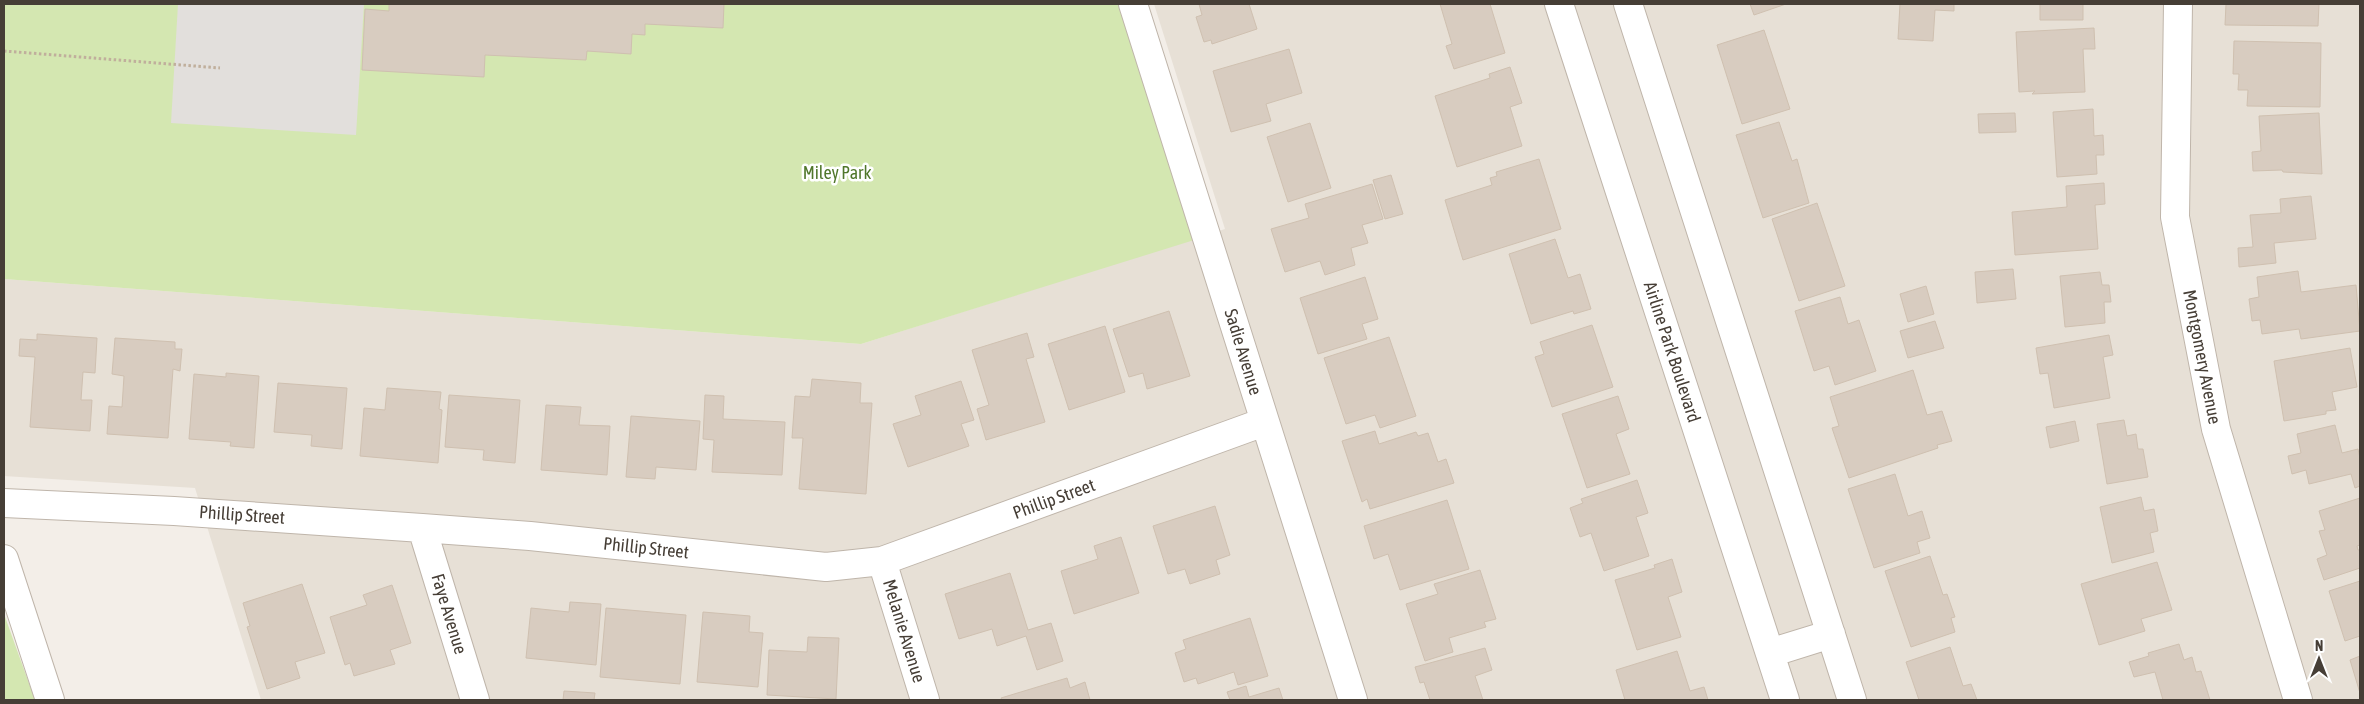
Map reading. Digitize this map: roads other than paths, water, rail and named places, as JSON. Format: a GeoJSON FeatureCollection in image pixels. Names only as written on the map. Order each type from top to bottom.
{"type":"FeatureCollection","features":[{"type":"Feature","properties":{"kind":"street","name":"Sadie Avenue"},"geometry":{"type":"LineString","coordinates":[[1133,4],[1353,700]]}},
{"type":"Feature","properties":{"kind":"street","name":"Airline Park Boulevard"},"geometry":{"type":"LineString","coordinates":[[1559,4],[1786,700]]}},
{"type":"Feature","properties":{"kind":"street"},"geometry":{"type":"LineString","coordinates":[[1628,4],[1852,700]]}},
{"type":"Feature","properties":{"kind":"street","name":"Montgomery Avenue"},"geometry":{"type":"LineString","coordinates":[[2178,4],[2175,217],[2216,429],[2298,700]]}},
{"type":"Feature","properties":{"kind":"street","name":"Phillip Street"},"geometry":{"type":"LineString","coordinates":[[4,503],[174,511],[530,536],[826,567],[882,561],[1264,422]]}},
{"type":"Feature","properties":{"kind":"street","name":"Faye Avenue"},"geometry":{"type":"LineString","coordinates":[[422,528],[475,700]]}},
{"type":"Feature","properties":{"kind":"street"},"geometry":{"type":"LineString","coordinates":[[4,559],[50,700]]}},
{"type":"Feature","properties":{"kind":"street","name":"Melanie Avenue"},"geometry":{"type":"LineString","coordinates":[[882,561],[925,700]]}},
{"type":"Feature","properties":{"kind":"street"},"geometry":{"type":"LineString","coordinates":[[1770,654],[1831,634]]}},
{"type":"Feature","properties":{"kind":"park label","name":"Miley Park"},"geometry":{"type":"Point","coordinates":[837,173]}}]}
